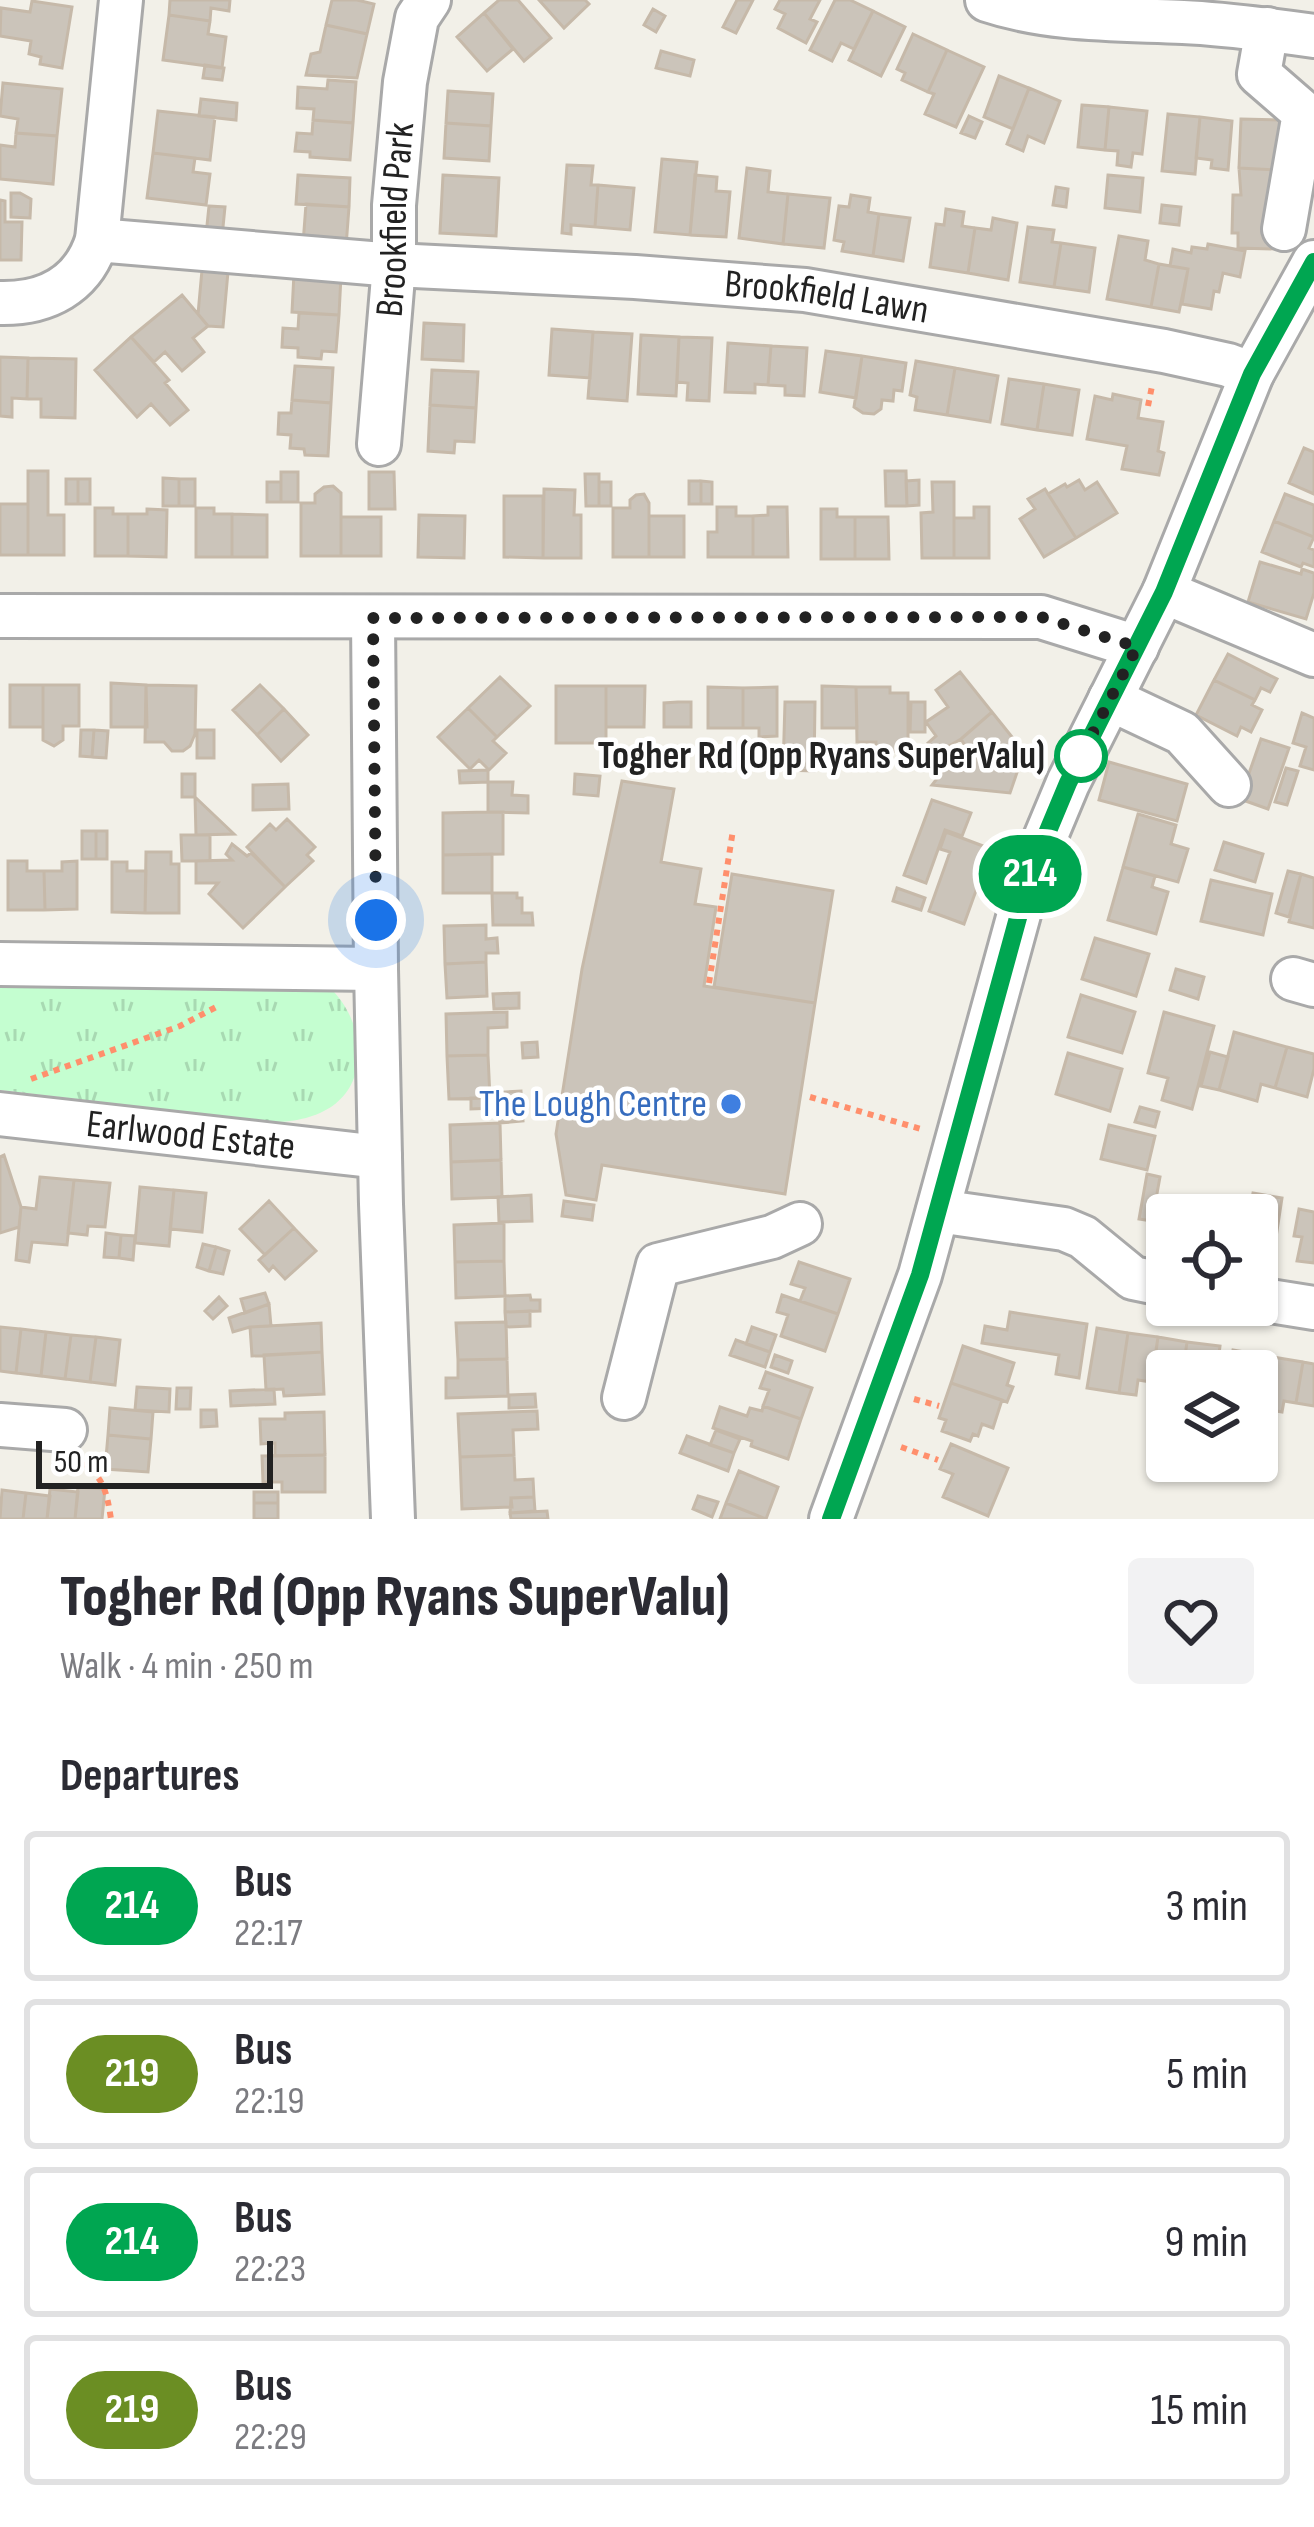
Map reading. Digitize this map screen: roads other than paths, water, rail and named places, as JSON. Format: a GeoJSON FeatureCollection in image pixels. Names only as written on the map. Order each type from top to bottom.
{"type":"FeatureCollection","features":[{"type":"Feature","properties":{"kind":"street"},"geometry":{"type":"LineString","coordinates":[[0,303],[40,299],[60,289],[85,268],[97,240],[121,0]]}},
{"type":"Feature","properties":{"kind":"street","name":"Brookfield Park"},"geometry":{"type":"LineString","coordinates":[[379,444],[406,69],[417,18],[429,0]]}},
{"type":"Feature","properties":{"kind":"street"},"geometry":{"type":"LineString","coordinates":[[987,0],[1077,18],[1190,22],[1314,36]]}},
{"type":"Feature","properties":{"kind":"street"},"geometry":{"type":"LineString","coordinates":[[1267,29],[1259,74],[1304,113],[1284,230]]}},
{"type":"Feature","properties":{"kind":"street","name":"Brookfield Lawn"},"geometry":{"type":"LineString","coordinates":[[97,240],[394,265],[805,290],[1164,351],[1252,374]]}},
{"type":"Feature","properties":{"kind":"street"},"geometry":{"type":"LineString","coordinates":[[831,1519],[920,1275],[1030,874],[1068,783],[1164,592],[1252,374],[1314,262]]}},
{"type":"Feature","properties":{"kind":"street"},"geometry":{"type":"LineString","coordinates":[[1164,592],[1314,656]]}},
{"type":"Feature","properties":{"kind":"street"},"geometry":{"type":"LineString","coordinates":[[0,616],[1041,617],[1137,647]]}},
{"type":"Feature","properties":{"kind":"street"},"geometry":{"type":"LineString","coordinates":[[373,618],[380,1156],[393,1519]]}},
{"type":"Feature","properties":{"kind":"street"},"geometry":{"type":"LineString","coordinates":[[1110,699],[1182,733],[1229,785]]}},
{"type":"Feature","properties":{"kind":"street"},"geometry":{"type":"LineString","coordinates":[[0,964],[376,969]]}},
{"type":"Feature","properties":{"kind":"street","name":"Earlwood Estate"},"geometry":{"type":"LineString","coordinates":[[10,1098],[380,1156]]}},
{"type":"Feature","properties":{"kind":"street"},"geometry":{"type":"LineString","coordinates":[[938,1211],[1064,1228],[1083,1237],[1133,1278],[1146,1281]]}},
{"type":"Feature","properties":{"kind":"street"},"geometry":{"type":"LineString","coordinates":[[624,1398],[658,1265],[772,1237],[800,1224]]}},
{"type":"Feature","properties":{"kind":"street"},"geometry":{"type":"LineString","coordinates":[[1278,1302],[1314,1308]]}},
{"type":"Feature","properties":{"kind":"street"},"geometry":{"type":"LineString","coordinates":[[0,1425],[65,1443]]}},
{"type":"Feature","properties":{"kind":"place","name":"Togher Rd (Opp Ryans SuperValu)"},"geometry":{"type":"Point","coordinates":[1081,756]}},
{"type":"Feature","properties":{"kind":"place","name":"The Lough Centre"},"geometry":{"type":"Point","coordinates":[731,1104]}}]}
